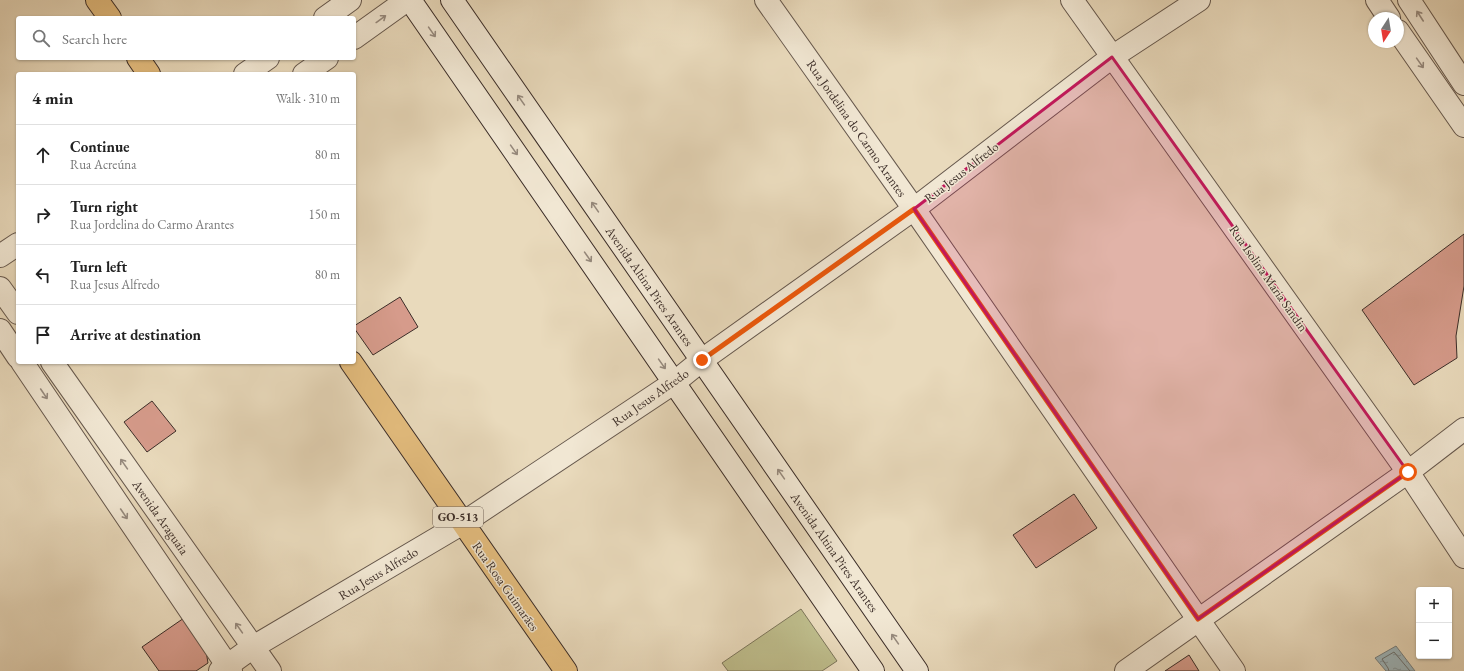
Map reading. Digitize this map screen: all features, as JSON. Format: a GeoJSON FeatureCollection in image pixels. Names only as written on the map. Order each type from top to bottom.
{"type":"FeatureCollection","features":[{"type":"Feature","properties":{"kind":"main road"},"geometry":{"type":"LineString","coordinates":[[97,0],[109,16]]}},
{"type":"Feature","properties":{"kind":"main road"},"geometry":{"type":"LineString","coordinates":[[139,60],[148,72]]}},
{"type":"Feature","properties":{"kind":"main road","name":"Rua Rosa Guimarães"},"geometry":{"type":"LineString","coordinates":[[352,364],[566,671]]}},
{"type":"Feature","properties":{"kind":"street"},"geometry":{"type":"LineString","coordinates":[[328,16],[350,0]]}},
{"type":"Feature","properties":{"kind":"street"},"geometry":{"type":"LineString","coordinates":[[356,37],[409,0],[675,382],[873,671]]}},
{"type":"Feature","properties":{"kind":"street","name":"Avenida Altina Pires Arantes"},"geometry":{"type":"LineString","coordinates":[[452,0],[917,671]]}},
{"type":"Feature","properties":{"kind":"street","name":"Rua Jordelina do Carmo Arantes"},"geometry":{"type":"LineString","coordinates":[[766,0],[914,209],[1234,671]]}},
{"type":"Feature","properties":{"kind":"street","name":"Rua Isolina Maria Sandin"},"geometry":{"type":"LineString","coordinates":[[1072,0],[1408,472],[1464,557]]}},
{"type":"Feature","properties":{"kind":"street","name":"Rua Jesus Alfredo"},"geometry":{"type":"LineString","coordinates":[[226,669],[253,647],[463,523],[675,382],[702,360],[914,209],[1112,57],[1199,0]]}},
{"type":"Feature","properties":{"kind":"street"},"geometry":{"type":"LineString","coordinates":[[1377,0],[1385,12]]}},
{"type":"Feature","properties":{"kind":"street"},"geometry":{"type":"LineString","coordinates":[[1409,0],[1464,84]]}},
{"type":"Feature","properties":{"kind":"street"},"geometry":{"type":"LineString","coordinates":[[1404,39],[1464,126]]}},
{"type":"Feature","properties":{"kind":"street"},"geometry":{"type":"LineString","coordinates":[[248,72],[265,60]]}},
{"type":"Feature","properties":{"kind":"street"},"geometry":{"type":"LineString","coordinates":[[307,72],[324,60]]}},
{"type":"Feature","properties":{"kind":"street"},"geometry":{"type":"LineString","coordinates":[[0,256],[16,245]]}},
{"type":"Feature","properties":{"kind":"street"},"geometry":{"type":"LineString","coordinates":[[0,288],[16,310]]}},
{"type":"Feature","properties":{"kind":"street"},"geometry":{"type":"LineString","coordinates":[[0,330],[16,353]]}},
{"type":"Feature","properties":{"kind":"street"},"geometry":{"type":"LineString","coordinates":[[23,364],[226,669]]}},
{"type":"Feature","properties":{"kind":"street","name":"Avenida Araguaia"},"geometry":{"type":"LineString","coordinates":[[53,364],[270,671]]}},
{"type":"Feature","properties":{"kind":"street"},"geometry":{"type":"LineString","coordinates":[[1126,671],[1408,472],[1464,429]]}},
{"type":"Feature","properties":{"kind":"highlighted area"},"geometry":{"type":"Polygon","coordinates":[[[1112,57],[1408,472],[1198,619],[914,209],[1112,57]]]}},
{"type":"Feature","properties":{"kind":"shaded area"},"geometry":{"type":"Polygon","coordinates":[[[801,609],[837,661],[822,671],[728,671],[722,663],[801,609]]]}},
{"type":"Feature","properties":{"kind":"water"},"geometry":{"type":"Polygon","coordinates":[[[1396,646],[1415,671],[1386,671],[1375,658],[1396,646]]]}},
{"type":"Feature","properties":{"kind":"building"},"geometry":{"type":"Polygon","coordinates":[[[1464,234],[1464,286],[1456,336],[1457,358],[1414,385],[1362,310],[1464,234]]]}},
{"type":"Feature","properties":{"kind":"building"},"geometry":{"type":"Polygon","coordinates":[[[400,297],[418,327],[373,355],[356,331],[356,325],[400,297]]]}},
{"type":"Feature","properties":{"kind":"building"},"geometry":{"type":"Polygon","coordinates":[[[152,401],[176,431],[147,452],[124,422],[152,401]]]}},
{"type":"Feature","properties":{"kind":"building"},"geometry":{"type":"Polygon","coordinates":[[[1074,494],[1097,528],[1036,568],[1013,535],[1074,494]]]}},
{"type":"Feature","properties":{"kind":"building"},"geometry":{"type":"Polygon","coordinates":[[[184,618],[206,651],[208,663],[196,671],[159,671],[142,647],[184,618]]]}},
{"type":"Feature","properties":{"kind":"building"},"geometry":{"type":"Polygon","coordinates":[[[1189,655],[1199,671],[1165,671],[1189,655]]]}},
{"type":"Feature","properties":{"kind":"route"},"geometry":{"type":"LineString","coordinates":[[702,360],[914,209],[1198,619],[1408,472]]}}]}
